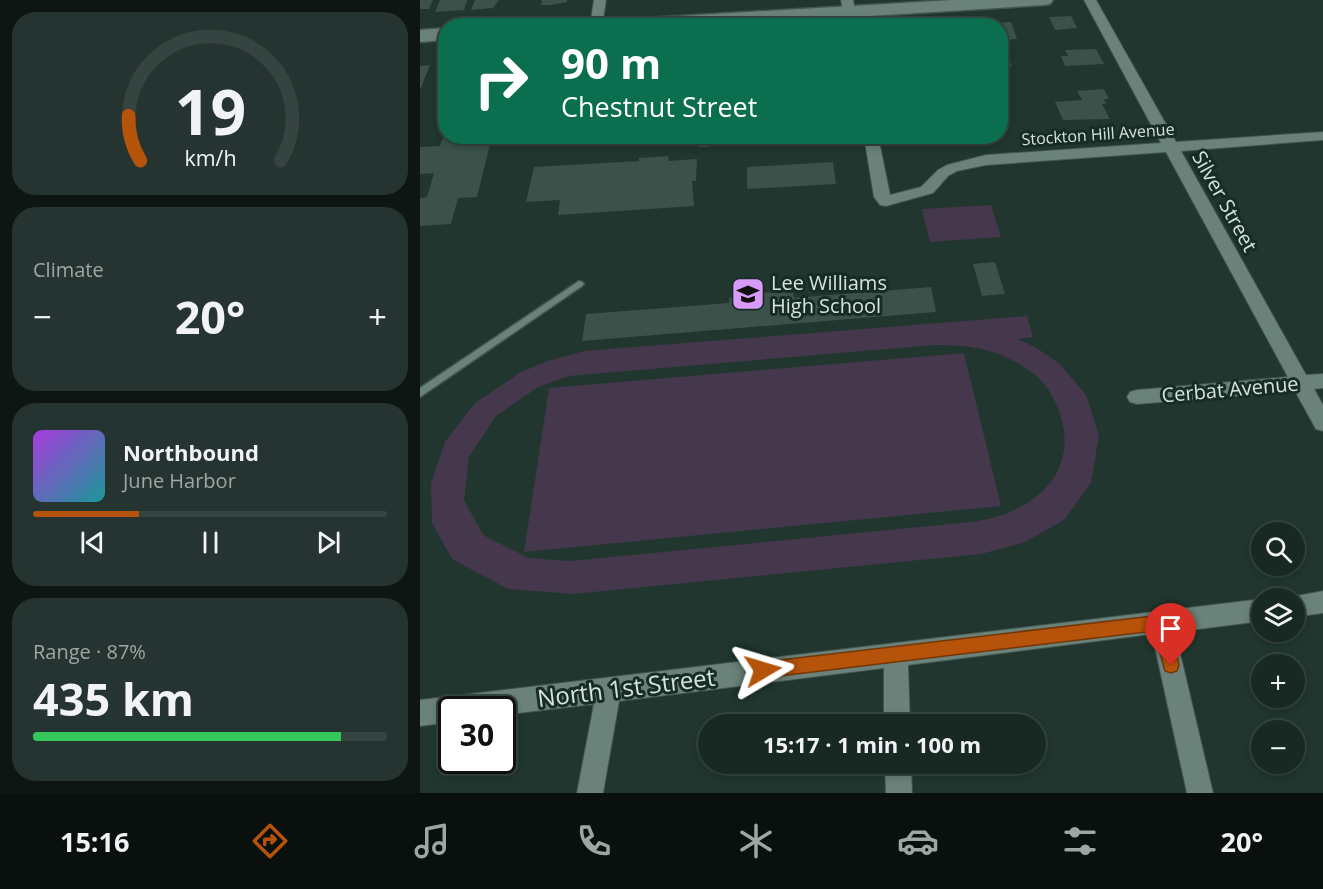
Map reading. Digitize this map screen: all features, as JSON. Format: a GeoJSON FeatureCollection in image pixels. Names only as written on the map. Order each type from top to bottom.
{"type":"FeatureCollection","features":[{"type":"Feature","properties":{"kind":"main road"},"geometry":{"type":"LineString","coordinates":[[747,18],[1044,0]]}},
{"type":"Feature","properties":{"kind":"main road"},"geometry":{"type":"LineString","coordinates":[[420,36],[438,35]]}},
{"type":"Feature","properties":{"kind":"street"},"geometry":{"type":"LineString","coordinates":[[598,18],[600,0]]}},
{"type":"Feature","properties":{"kind":"street","name":"Silver Street"},"geometry":{"type":"LineString","coordinates":[[1090,0],[1323,423]]}},
{"type":"Feature","properties":{"kind":"street","name":"Stockton Hill Avenue"},"geometry":{"type":"LineString","coordinates":[[873,144],[884,199],[927,190],[943,173],[952,168],[986,160],[1323,136]]}},
{"type":"Feature","properties":{"kind":"street","name":"Cerbat Avenue"},"geometry":{"type":"LineString","coordinates":[[1137,397],[1323,381]]}},
{"type":"Feature","properties":{"kind":"street"},"geometry":{"type":"LineString","coordinates":[[1305,604],[1323,602]]}},
{"type":"Feature","properties":{"kind":"street","name":"North 1st Street"},"geometry":{"type":"LineString","coordinates":[[420,712],[1251,611]]}},
{"type":"Feature","properties":{"kind":"street"},"geometry":{"type":"LineString","coordinates":[[1161,622],[1200,793]]}},
{"type":"Feature","properties":{"kind":"street"},"geometry":{"type":"LineString","coordinates":[[896,654],[897,714]]}},
{"type":"Feature","properties":{"kind":"street"},"geometry":{"type":"LineString","coordinates":[[590,793],[609,689]]}},
{"type":"Feature","properties":{"kind":"street"},"geometry":{"type":"LineString","coordinates":[[898,774],[899,793]]}},
{"type":"Feature","properties":{"kind":"lane"},"geometry":{"type":"LineString","coordinates":[[420,393],[579,284]]}},
{"type":"Feature","properties":{"kind":"shaded area"},"geometry":{"type":"Polygon","coordinates":[[[991,205],[1001,237],[930,242],[922,209],[991,205]]]}},
{"type":"Feature","properties":{"kind":"shaded area"},"geometry":{"type":"Polygon","coordinates":[[[1027,316],[1033,337],[1018,339],[1035,347],[1060,364],[1086,395],[1099,435],[1091,483],[1064,520],[1025,542],[981,554],[573,594],[508,589],[452,559],[432,523],[431,483],[445,442],[475,403],[521,372],[548,361],[584,351],[1027,316]],[[934,345],[569,376],[538,387],[496,416],[469,457],[464,500],[483,535],[529,558],[570,561],[971,522],[1010,512],[1042,492],[1054,478],[1062,461],[1065,442],[1058,408],[1039,378],[1010,359],[974,347],[934,345]]]}},
{"type":"Feature","properties":{"kind":"shaded area"},"geometry":{"type":"Polygon","coordinates":[[[964,353],[1001,506],[524,552],[549,388],[964,353]]]}},
{"type":"Feature","properties":{"kind":"building"},"geometry":{"type":"Polygon","coordinates":[[[420,0],[433,0],[429,9],[420,9],[420,0]]]}},
{"type":"Feature","properties":{"kind":"building"},"geometry":{"type":"Polygon","coordinates":[[[440,0],[467,0],[464,10],[435,12],[440,0]]]}},
{"type":"Feature","properties":{"kind":"building"},"geometry":{"type":"Polygon","coordinates":[[[475,0],[499,0],[493,8],[471,10],[475,0]]]}},
{"type":"Feature","properties":{"kind":"building"},"geometry":{"type":"Polygon","coordinates":[[[542,0],[567,0],[567,2],[541,5],[542,0]]]}},
{"type":"Feature","properties":{"kind":"building"},"geometry":{"type":"Polygon","coordinates":[[[1071,16],[1077,28],[1055,30],[1049,17],[1071,16]]]}},
{"type":"Feature","properties":{"kind":"building"},"geometry":{"type":"Polygon","coordinates":[[[1008,22],[1011,22],[1017,39],[1008,40],[1008,22]]]}},
{"type":"Feature","properties":{"kind":"building"},"geometry":{"type":"Polygon","coordinates":[[[1096,49],[1104,64],[1065,66],[1061,56],[1068,56],[1065,50],[1096,49]]]}},
{"type":"Feature","properties":{"kind":"building"},"geometry":{"type":"Polygon","coordinates":[[[430,65],[420,90],[420,66],[430,65]]]}},
{"type":"Feature","properties":{"kind":"building"},"geometry":{"type":"Polygon","coordinates":[[[1104,89],[1109,99],[1104,99],[1106,104],[1102,104],[1110,119],[1063,120],[1055,102],[1082,100],[1077,91],[1104,89]]]}},
{"type":"Feature","properties":{"kind":"building"},"geometry":{"type":"Polygon","coordinates":[[[441,144],[490,144],[477,197],[458,198],[451,224],[420,226],[420,198],[427,197],[434,173],[420,174],[420,147],[440,146],[441,144]]]}},
{"type":"Feature","properties":{"kind":"building"},"geometry":{"type":"Polygon","coordinates":[[[698,144],[709,144],[709,147],[698,147],[698,144]]]}},
{"type":"Feature","properties":{"kind":"building"},"geometry":{"type":"Polygon","coordinates":[[[712,144],[741,144],[712,146],[712,144]]]}},
{"type":"Feature","properties":{"kind":"building"},"geometry":{"type":"Polygon","coordinates":[[[669,156],[668,161],[697,159],[696,181],[692,181],[694,206],[558,215],[560,200],[526,202],[534,167],[639,161],[639,158],[669,156]]]}},
{"type":"Feature","properties":{"kind":"building"},"geometry":{"type":"Polygon","coordinates":[[[833,162],[836,184],[747,189],[747,167],[833,162]]]}},
{"type":"Feature","properties":{"kind":"building"},"geometry":{"type":"Polygon","coordinates":[[[995,262],[1005,294],[982,296],[973,264],[995,262]]]}},
{"type":"Feature","properties":{"kind":"building"},"geometry":{"type":"Polygon","coordinates":[[[931,287],[936,312],[582,341],[586,314],[729,303],[729,298],[736,295],[785,291],[793,293],[794,298],[931,287]]]}},
{"type":"Feature","properties":{"kind":"place","name":"Lee Williams High School"},"geometry":{"type":"Point","coordinates":[748,294]}},
{"type":"Feature","properties":{"kind":"route"},"geometry":{"type":"LineString","coordinates":[[763,670],[1161,622],[1171,665]]}}]}
